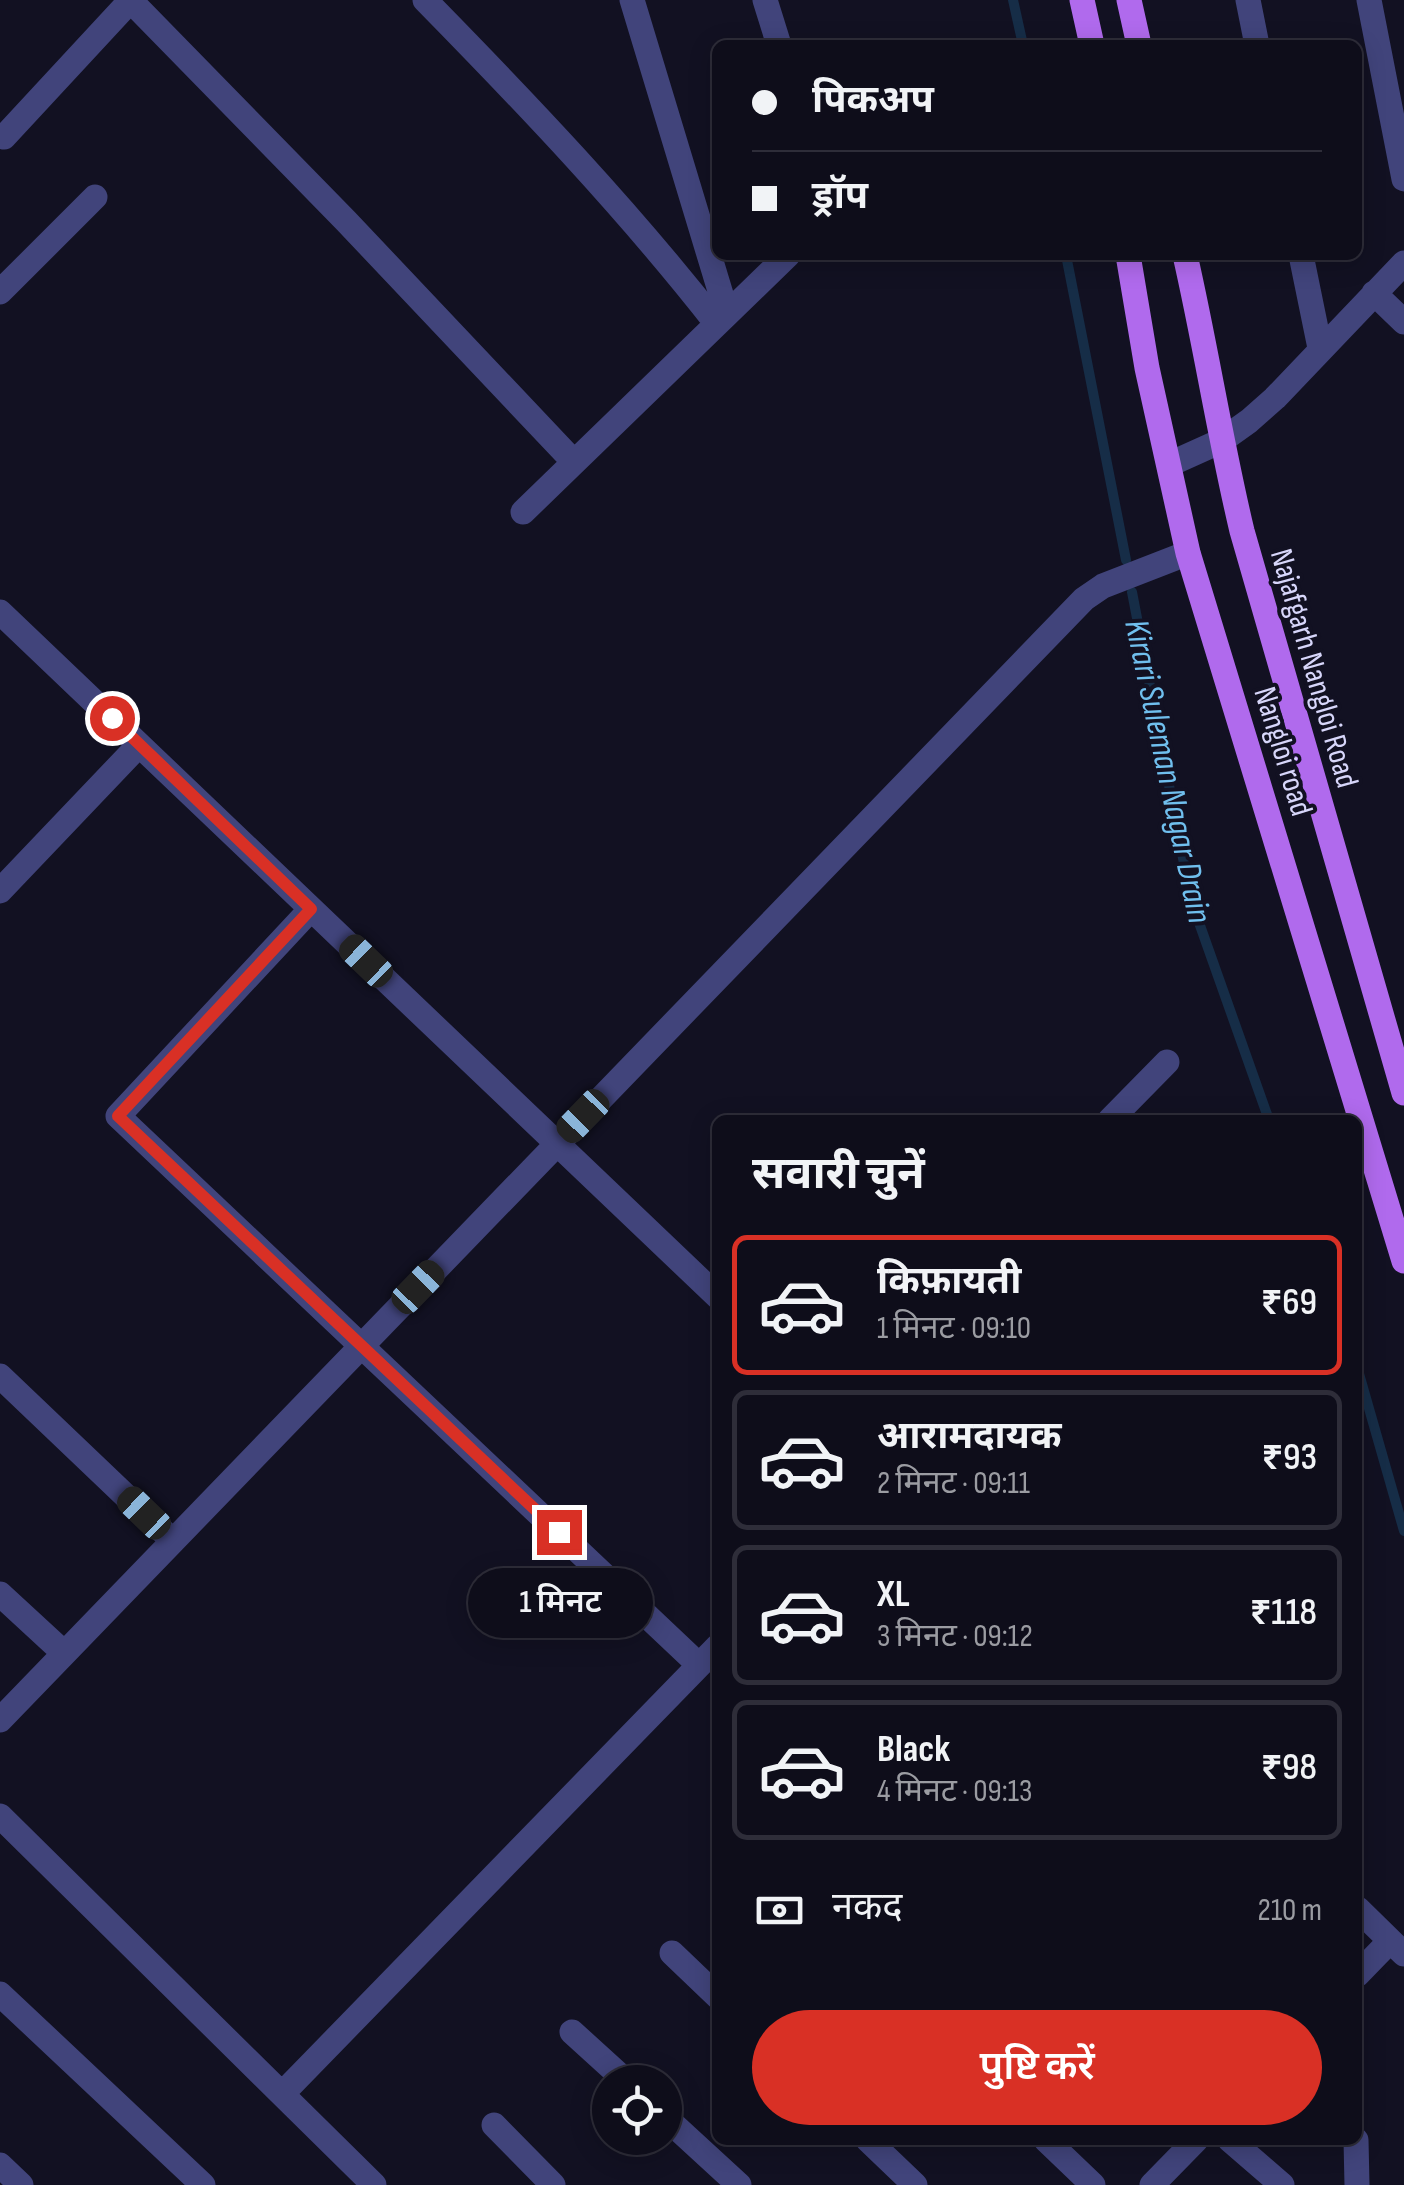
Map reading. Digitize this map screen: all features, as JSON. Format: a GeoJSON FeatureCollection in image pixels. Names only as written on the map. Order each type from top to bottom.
{"type":"FeatureCollection","features":[{"type":"Feature","properties":{"kind":"main road"},"geometry":{"type":"LineString","coordinates":[[1082,0],[1091,40]]}},
{"type":"Feature","properties":{"kind":"main road"},"geometry":{"type":"LineString","coordinates":[[1129,0],[1138,40]]}},
{"type":"Feature","properties":{"kind":"main road","name":"Nangloi road"},"geometry":{"type":"LineString","coordinates":[[1129,260],[1147,368],[1188,553],[1354,1115]]}},
{"type":"Feature","properties":{"kind":"main road","name":"Najafgarh Nangloi Road"},"geometry":{"type":"LineString","coordinates":[[1187,260],[1242,531],[1404,1094]]}},
{"type":"Feature","properties":{"kind":"main road","name":"Nangloi road"},"geometry":{"type":"LineString","coordinates":[[1365,1154],[1404,1261]]}},
{"type":"Feature","properties":{"kind":"street"},"geometry":{"type":"LineString","coordinates":[[4,137],[130,0],[574,462]]}},
{"type":"Feature","properties":{"kind":"street"},"geometry":{"type":"LineString","coordinates":[[424,0],[540,118],[722,319]]}},
{"type":"Feature","properties":{"kind":"street"},"geometry":{"type":"LineString","coordinates":[[632,0],[722,319]]}},
{"type":"Feature","properties":{"kind":"street"},"geometry":{"type":"LineString","coordinates":[[765,0],[777,40]]}},
{"type":"Feature","properties":{"kind":"street"},"geometry":{"type":"LineString","coordinates":[[1248,0],[1256,40]]}},
{"type":"Feature","properties":{"kind":"street"},"geometry":{"type":"LineString","coordinates":[[1369,0],[1404,179]]}},
{"type":"Feature","properties":{"kind":"street"},"geometry":{"type":"LineString","coordinates":[[0,292],[95,197]]}},
{"type":"Feature","properties":{"kind":"street"},"geometry":{"type":"LineString","coordinates":[[523,512],[783,260]]}},
{"type":"Feature","properties":{"kind":"street"},"geometry":{"type":"LineString","coordinates":[[1302,260],[1320,348]]}},
{"type":"Feature","properties":{"kind":"street"},"geometry":{"type":"LineString","coordinates":[[1170,464],[1221,441],[1275,398],[1404,262]]}},
{"type":"Feature","properties":{"kind":"street"},"geometry":{"type":"LineString","coordinates":[[1374,293],[1404,322]]}},
{"type":"Feature","properties":{"kind":"street"},"geometry":{"type":"LineString","coordinates":[[0,1720],[1084,599],[1103,586],[1188,553]]}},
{"type":"Feature","properties":{"kind":"street"},"geometry":{"type":"LineString","coordinates":[[0,612],[712,1291]]}},
{"type":"Feature","properties":{"kind":"street"},"geometry":{"type":"LineString","coordinates":[[0,891],[140,745]]}},
{"type":"Feature","properties":{"kind":"street"},"geometry":{"type":"LineString","coordinates":[[282,2094],[708,1656],[362,1344],[118,1116],[311,909]]}},
{"type":"Feature","properties":{"kind":"street"},"geometry":{"type":"LineString","coordinates":[[1115,1115],[1167,1062]]}},
{"type":"Feature","properties":{"kind":"street"},"geometry":{"type":"LineString","coordinates":[[0,1376],[173,1541]]}},
{"type":"Feature","properties":{"kind":"street"},"geometry":{"type":"LineString","coordinates":[[0,1594],[64,1654]]}},
{"type":"Feature","properties":{"kind":"street"},"geometry":{"type":"LineString","coordinates":[[0,1816],[374,2185]]}},
{"type":"Feature","properties":{"kind":"street"},"geometry":{"type":"LineString","coordinates":[[1362,1913],[1397,1947],[1362,1971]]}},
{"type":"Feature","properties":{"kind":"street"},"geometry":{"type":"LineString","coordinates":[[672,1953],[712,1990]]}},
{"type":"Feature","properties":{"kind":"street"},"geometry":{"type":"LineString","coordinates":[[0,1994],[202,2185]]}},
{"type":"Feature","properties":{"kind":"street"},"geometry":{"type":"LineString","coordinates":[[572,2032],[608,2065]]}},
{"type":"Feature","properties":{"kind":"street"},"geometry":{"type":"LineString","coordinates":[[494,2125],[553,2185]]}},
{"type":"Feature","properties":{"kind":"street"},"geometry":{"type":"LineString","coordinates":[[682,2133],[739,2185]]}},
{"type":"Feature","properties":{"kind":"street"},"geometry":{"type":"LineString","coordinates":[[873,2145],[915,2185]]}},
{"type":"Feature","properties":{"kind":"street"},"geometry":{"type":"LineString","coordinates":[[1051,2145],[1092,2185]]}},
{"type":"Feature","properties":{"kind":"street"},"geometry":{"type":"LineString","coordinates":[[1152,2185],[1191,2145]]}},
{"type":"Feature","properties":{"kind":"street"},"geometry":{"type":"LineString","coordinates":[[1236,2145],[1282,2185]]}},
{"type":"Feature","properties":{"kind":"street"},"geometry":{"type":"LineString","coordinates":[[1356,2145],[1358,2185]]}},
{"type":"Feature","properties":{"kind":"street"},"geometry":{"type":"LineString","coordinates":[[0,2165],[20,2185]]}},
{"type":"Feature","properties":{"kind":"waterway","name":"Kirari Suleman Nagar Drain"},"geometry":{"type":"LineString","coordinates":[[1013,0],[1022,40]]}},
{"type":"Feature","properties":{"kind":"waterway","name":"Kirari Suleman Nagar Drain"},"geometry":{"type":"LineString","coordinates":[[1067,260],[1126,560]]}},
{"type":"Feature","properties":{"kind":"waterway","name":"Kirari Suleman Nagar Drain"},"geometry":{"type":"LineString","coordinates":[[1132,592],[1191,900],[1267,1115]]}},
{"type":"Feature","properties":{"kind":"waterway","name":"Kirari Suleman Nagar Drain"},"geometry":{"type":"LineString","coordinates":[[1362,1384],[1404,1531]]}},
{"type":"Feature","properties":{"kind":"route"},"geometry":{"type":"LineString","coordinates":[[112,718],[311,909],[118,1116],[559,1532]]}}]}
